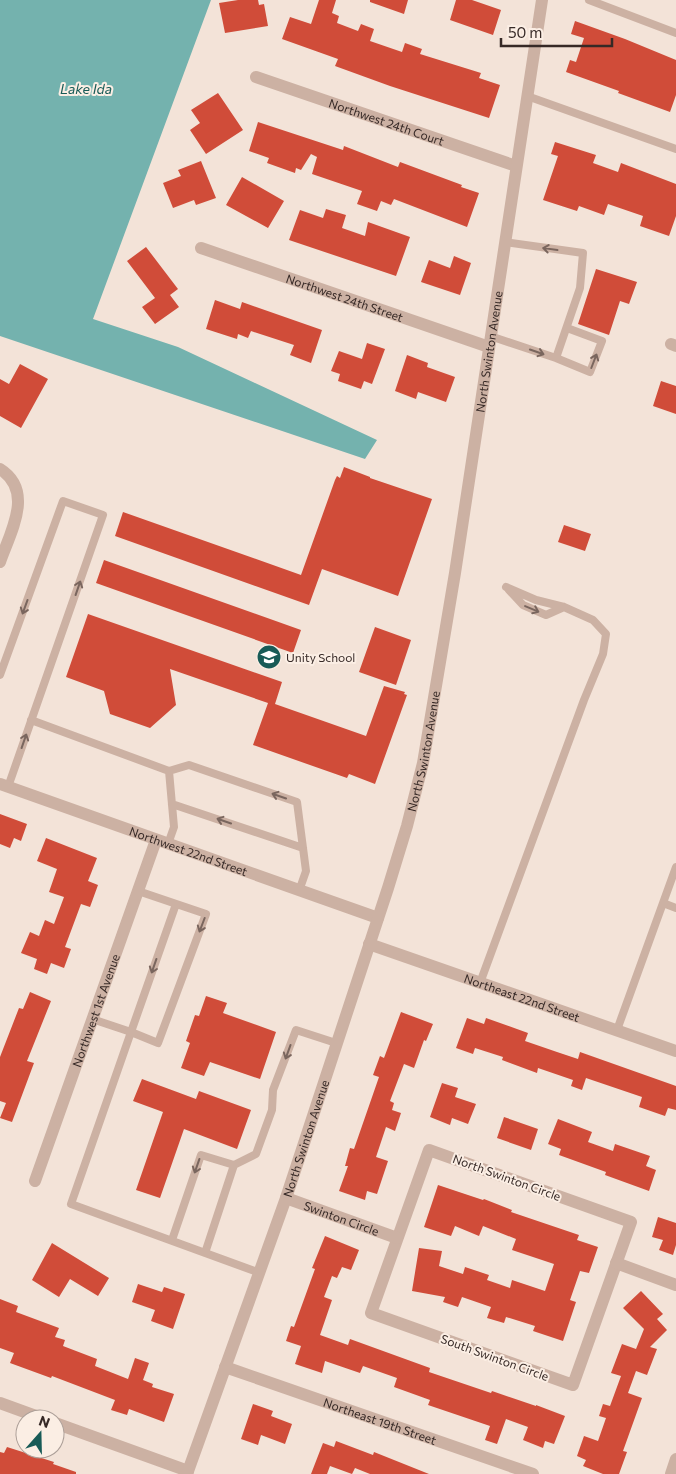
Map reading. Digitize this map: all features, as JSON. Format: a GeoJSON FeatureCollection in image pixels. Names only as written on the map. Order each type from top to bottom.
{"type":"FeatureCollection","features":[{"type":"Feature","properties":{"kind":"street","name":"North Swinton Avenue"},"geometry":{"type":"LineString","coordinates":[[188,1473],[286,1198],[407,826],[423,763],[432,716],[542,0]]}},
{"type":"Feature","properties":{"kind":"street","name":"Northwest 24th Court"},"geometry":{"type":"LineString","coordinates":[[256,77],[516,166]]}},
{"type":"Feature","properties":{"kind":"street","name":"Northwest 24th Street"},"geometry":{"type":"LineString","coordinates":[[201,248],[490,342]]}},
{"type":"Feature","properties":{"kind":"street"},"geometry":{"type":"LineString","coordinates":[[0,469],[13,481],[18,492],[19,503],[0,562]]}},
{"type":"Feature","properties":{"kind":"street","name":"Northwest 22nd Street"},"geometry":{"type":"LineString","coordinates":[[4,786],[378,918]]}},
{"type":"Feature","properties":{"kind":"street","name":"Northwest 1st Avenue"},"geometry":{"type":"LineString","coordinates":[[34,1181],[138,891],[162,842]]}},
{"type":"Feature","properties":{"kind":"street","name":"Northeast 22nd Street"},"geometry":{"type":"LineString","coordinates":[[369,944],[676,1051]]}},
{"type":"Feature","properties":{"kind":"street","name":"North Swinton Circle"},"geometry":{"type":"LineString","coordinates":[[397,1238],[429,1150],[631,1222],[616,1263]]}},
{"type":"Feature","properties":{"kind":"street","name":"Swinton Circle"},"geometry":{"type":"LineString","coordinates":[[286,1198],[397,1238]]}},
{"type":"Feature","properties":{"kind":"street","name":"South Swinton Circle"},"geometry":{"type":"LineString","coordinates":[[397,1238],[371,1313],[573,1385],[616,1263]]}},
{"type":"Feature","properties":{"kind":"street"},"geometry":{"type":"LineString","coordinates":[[616,1263],[676,1285]]}},
{"type":"Feature","properties":{"kind":"street","name":"Northeast 19th Street"},"geometry":{"type":"LineString","coordinates":[[226,1367],[533,1474]]}},
{"type":"Feature","properties":{"kind":"street"},"geometry":{"type":"LineString","coordinates":[[0,1403],[16,1409]]}},
{"type":"Feature","properties":{"kind":"street"},"geometry":{"type":"LineString","coordinates":[[65,1427],[188,1473]]}},
{"type":"Feature","properties":{"kind":"street"},"geometry":{"type":"LineString","coordinates":[[671,1474],[676,1459]]}},
{"type":"Feature","properties":{"kind":"lane"},"geometry":{"type":"LineString","coordinates":[[589,0],[676,33]]}},
{"type":"Feature","properties":{"kind":"lane"},"geometry":{"type":"LineString","coordinates":[[527,96],[676,149]]}},
{"type":"Feature","properties":{"kind":"lane"},"geometry":{"type":"LineString","coordinates":[[505,242],[582,253],[580,288],[556,358]]}},
{"type":"Feature","properties":{"kind":"lane"},"geometry":{"type":"LineString","coordinates":[[490,342],[556,358],[590,372],[602,341],[567,328]]}},
{"type":"Feature","properties":{"kind":"lane"},"geometry":{"type":"LineString","coordinates":[[0,675],[64,501],[103,515],[31,720],[4,786]]}},
{"type":"Feature","properties":{"kind":"lane"},"geometry":{"type":"LineString","coordinates":[[480,983],[584,700],[603,654],[606,634],[593,620],[564,607],[536,600],[506,587],[523,605],[546,615],[564,607]]}},
{"type":"Feature","properties":{"kind":"lane"},"geometry":{"type":"LineString","coordinates":[[31,720],[169,771],[188,765],[297,802],[306,872],[299,891]]}},
{"type":"Feature","properties":{"kind":"lane"},"geometry":{"type":"LineString","coordinates":[[162,842],[174,827],[169,771]]}},
{"type":"Feature","properties":{"kind":"lane"},"geometry":{"type":"LineString","coordinates":[[172,804],[303,848]]}},
{"type":"Feature","properties":{"kind":"lane"},"geometry":{"type":"LineString","coordinates":[[617,1030],[676,867]]}},
{"type":"Feature","properties":{"kind":"lane"},"geometry":{"type":"LineString","coordinates":[[92,1020],[131,1032],[158,1043],[206,914],[138,891]]}},
{"type":"Feature","properties":{"kind":"lane"},"geometry":{"type":"LineString","coordinates":[[663,903],[676,908]]}},
{"type":"Feature","properties":{"kind":"lane"},"geometry":{"type":"LineString","coordinates":[[176,904],[71,1204],[260,1273]]}},
{"type":"Feature","properties":{"kind":"lane"},"geometry":{"type":"LineString","coordinates":[[172,1240],[201,1154],[234,1165],[256,1154],[272,1110],[274,1090],[296,1030],[336,1043]]}},
{"type":"Feature","properties":{"kind":"lane"},"geometry":{"type":"LineString","coordinates":[[205,1253],[234,1165]]}},
{"type":"Feature","properties":{"kind":"water","name":"Lake Ida"},"geometry":{"type":"Polygon","coordinates":[[[0,0],[211,0],[93,319],[178,347],[377,440],[365,459],[0,336],[0,0]]]}},
{"type":"Feature","properties":{"kind":"building"},"geometry":{"type":"Polygon","coordinates":[[[238,0],[258,0],[259,5],[264,4],[268,26],[225,33],[219,3],[238,0]]]}},
{"type":"Feature","properties":{"kind":"building"},"geometry":{"type":"Polygon","coordinates":[[[319,0],[336,0],[332,13],[339,16],[337,23],[358,31],[361,24],[374,29],[370,41],[402,52],[405,43],[422,49],[420,54],[481,73],[479,78],[500,85],[489,118],[335,66],[338,59],[282,39],[290,17],[311,24],[319,0]]]}},
{"type":"Feature","properties":{"kind":"building"},"geometry":{"type":"Polygon","coordinates":[[[370,0],[408,0],[404,14],[370,2],[370,0]]]}},
{"type":"Feature","properties":{"kind":"building"},"geometry":{"type":"Polygon","coordinates":[[[456,0],[472,0],[501,10],[493,35],[450,20],[456,0]]]}},
{"type":"Feature","properties":{"kind":"building"},"geometry":{"type":"Polygon","coordinates":[[[575,21],[676,60],[676,95],[670,112],[566,72],[570,60],[576,62],[584,38],[571,34],[575,21]]]}},
{"type":"Feature","properties":{"kind":"building"},"geometry":{"type":"Polygon","coordinates":[[[218,93],[243,130],[206,154],[190,130],[200,123],[191,110],[218,93]]]}},
{"type":"Feature","properties":{"kind":"building"},"geometry":{"type":"Polygon","coordinates":[[[258,122],[343,150],[344,146],[398,167],[400,162],[479,193],[467,227],[394,199],[391,205],[381,201],[377,211],[357,204],[362,191],[312,174],[317,157],[311,154],[301,170],[296,168],[295,173],[267,163],[269,158],[249,151],[258,122]]]}},
{"type":"Feature","properties":{"kind":"building"},"geometry":{"type":"Polygon","coordinates":[[[555,142],[596,155],[593,163],[618,172],[621,163],[676,184],[676,216],[669,236],[640,226],[643,216],[608,204],[604,215],[579,206],[577,211],[543,200],[558,156],[551,154],[555,142]]]}},
{"type":"Feature","properties":{"kind":"building"},"geometry":{"type":"Polygon","coordinates":[[[201,161],[216,198],[196,205],[194,200],[173,208],[163,183],[181,176],[178,170],[201,161]]]}},
{"type":"Feature","properties":{"kind":"building"},"geometry":{"type":"Polygon","coordinates":[[[242,177],[284,201],[268,228],[226,205],[242,177]]]}},
{"type":"Feature","properties":{"kind":"building"},"geometry":{"type":"Polygon","coordinates":[[[326,209],[346,215],[342,228],[365,236],[368,222],[410,237],[396,276],[289,240],[300,210],[323,218],[326,209]]]}},
{"type":"Feature","properties":{"kind":"building"},"geometry":{"type":"Polygon","coordinates":[[[146,247],[178,289],[170,295],[179,307],[155,324],[142,307],[155,298],[127,261],[146,247]]]}},
{"type":"Feature","properties":{"kind":"building"},"geometry":{"type":"Polygon","coordinates":[[[454,256],[471,263],[460,295],[421,282],[429,260],[450,268],[454,256]]]}},
{"type":"Feature","properties":{"kind":"building"},"geometry":{"type":"Polygon","coordinates":[[[596,269],[637,282],[629,304],[620,301],[609,335],[578,324],[596,269]]]}},
{"type":"Feature","properties":{"kind":"building"},"geometry":{"type":"Polygon","coordinates":[[[215,300],[240,309],[242,302],[322,330],[311,363],[290,355],[294,345],[251,331],[248,338],[238,334],[237,339],[206,329],[215,300]]]}},
{"type":"Feature","properties":{"kind":"building"},"geometry":{"type":"Polygon","coordinates":[[[367,343],[385,349],[372,384],[364,381],[361,389],[338,381],[340,374],[331,371],[339,351],[362,359],[367,343]]]}},
{"type":"Feature","properties":{"kind":"building"},"geometry":{"type":"Polygon","coordinates":[[[407,355],[428,363],[427,367],[455,377],[446,402],[418,392],[416,399],[395,391],[407,355]]]}},
{"type":"Feature","properties":{"kind":"building"},"geometry":{"type":"Polygon","coordinates":[[[20,364],[48,379],[21,428],[0,416],[0,379],[9,384],[20,364]]]}},
{"type":"Feature","properties":{"kind":"building"},"geometry":{"type":"Polygon","coordinates":[[[661,381],[676,386],[676,414],[653,406],[661,381]]]}},
{"type":"Feature","properties":{"kind":"building"},"geometry":{"type":"Polygon","coordinates":[[[344,467],[432,499],[398,596],[322,569],[309,605],[115,536],[123,512],[301,575],[335,480],[337,476],[340,478],[344,467]]]}},
{"type":"Feature","properties":{"kind":"building"},"geometry":{"type":"Polygon","coordinates":[[[564,525],[591,534],[585,551],[558,542],[564,525]]]}},
{"type":"Feature","properties":{"kind":"building"},"geometry":{"type":"Polygon","coordinates":[[[104,560],[301,630],[293,653],[96,583],[104,560]]]}},
{"type":"Feature","properties":{"kind":"building"},"geometry":{"type":"Polygon","coordinates":[[[88,614],[282,682],[275,704],[366,736],[384,686],[405,692],[404,694],[407,695],[375,784],[349,774],[347,778],[253,745],[268,703],[170,669],[176,705],[150,728],[110,714],[104,691],[66,677],[88,614]]]}},
{"type":"Feature","properties":{"kind":"building"},"geometry":{"type":"Polygon","coordinates":[[[375,627],[411,640],[396,685],[359,672],[375,627]]]}},
{"type":"Feature","properties":{"kind":"building"},"geometry":{"type":"Polygon","coordinates":[[[0,814],[27,824],[21,841],[14,838],[10,848],[0,844],[0,814]]]}},
{"type":"Feature","properties":{"kind":"building"},"geometry":{"type":"Polygon","coordinates":[[[46,838],[97,858],[88,881],[98,885],[90,907],[81,904],[65,947],[71,949],[64,968],[51,963],[47,974],[34,969],[37,959],[21,953],[30,932],[39,936],[45,920],[54,924],[64,897],[49,892],[57,869],[37,861],[46,838]]]}},
{"type":"Feature","properties":{"kind":"building"},"geometry":{"type":"Polygon","coordinates":[[[30,992],[51,1001],[27,1061],[34,1063],[12,1122],[0,1118],[6,1103],[0,1101],[0,1057],[19,1008],[23,1009],[30,992]]]}},
{"type":"Feature","properties":{"kind":"building"},"geometry":{"type":"Polygon","coordinates":[[[206,996],[227,1003],[223,1013],[276,1032],[260,1079],[210,1062],[204,1076],[181,1068],[190,1043],[186,1041],[195,1015],[199,1016],[206,996]]]}},
{"type":"Feature","properties":{"kind":"building"},"geometry":{"type":"Polygon","coordinates":[[[401,1012],[433,1024],[426,1041],[424,1040],[414,1068],[404,1064],[390,1101],[394,1103],[392,1110],[401,1113],[395,1131],[386,1127],[376,1157],[388,1161],[377,1194],[367,1191],[365,1200],[339,1191],[348,1166],[345,1166],[350,1148],[354,1149],[379,1077],[373,1075],[380,1056],[384,1058],[401,1012]]]}},
{"type":"Feature","properties":{"kind":"building"},"geometry":{"type":"Polygon","coordinates":[[[467,1018],[484,1024],[486,1018],[528,1033],[525,1041],[578,1059],[580,1052],[676,1086],[676,1110],[668,1108],[665,1116],[639,1107],[642,1097],[586,1078],[582,1090],[571,1086],[573,1080],[538,1068],[537,1073],[502,1060],[503,1057],[475,1048],[473,1054],[456,1048],[467,1018]]]}},
{"type":"Feature","properties":{"kind":"building"},"geometry":{"type":"Polygon","coordinates":[[[142,1079],[196,1099],[199,1091],[251,1110],[237,1149],[184,1129],[160,1198],[136,1190],[163,1112],[133,1101],[142,1079]]]}},
{"type":"Feature","properties":{"kind":"building"},"geometry":{"type":"Polygon","coordinates":[[[442,1083],[458,1088],[455,1097],[476,1104],[468,1124],[452,1118],[450,1125],[430,1117],[442,1083]]]}},
{"type":"Feature","properties":{"kind":"building"},"geometry":{"type":"Polygon","coordinates":[[[504,1117],[538,1129],[531,1150],[497,1138],[504,1117]]]}},
{"type":"Feature","properties":{"kind":"building"},"geometry":{"type":"Polygon","coordinates":[[[558,1119],[592,1132],[588,1142],[613,1151],[615,1144],[650,1156],[646,1166],[656,1170],[649,1191],[605,1175],[606,1172],[559,1155],[561,1149],[548,1144],[558,1119]]]}},
{"type":"Feature","properties":{"kind":"building"},"geometry":{"type":"Polygon","coordinates":[[[438,1185],[484,1199],[512,1210],[511,1212],[579,1235],[577,1240],[598,1247],[589,1273],[580,1271],[570,1300],[576,1302],[563,1341],[533,1331],[535,1326],[506,1317],[504,1323],[487,1318],[491,1307],[462,1297],[458,1307],[443,1302],[445,1297],[412,1291],[419,1248],[442,1251],[439,1266],[463,1274],[465,1267],[489,1275],[487,1280],[510,1288],[512,1280],[545,1291],[554,1264],[512,1250],[516,1239],[483,1226],[479,1236],[455,1226],[451,1236],[424,1227],[438,1185]]]}},
{"type":"Feature","properties":{"kind":"building"},"geometry":{"type":"Polygon","coordinates":[[[658,1217],[676,1223],[676,1245],[673,1255],[659,1250],[663,1240],[652,1237],[658,1217]]]}},
{"type":"Feature","properties":{"kind":"building"},"geometry":{"type":"Polygon","coordinates":[[[325,1236],[359,1250],[351,1270],[342,1267],[337,1278],[332,1276],[324,1297],[332,1300],[320,1335],[348,1345],[350,1339],[430,1368],[429,1372],[491,1393],[492,1391],[536,1405],[565,1416],[554,1444],[545,1441],[543,1448],[523,1440],[528,1427],[506,1419],[497,1444],[485,1440],[490,1426],[428,1405],[430,1400],[394,1387],[397,1378],[363,1366],[360,1373],[325,1361],[322,1373],[295,1364],[301,1346],[286,1341],[291,1326],[294,1327],[315,1269],[312,1268],[325,1236]]]}},
{"type":"Feature","properties":{"kind":"building"},"geometry":{"type":"Polygon","coordinates":[[[52,1243],[109,1278],[98,1296],[70,1279],[59,1297],[32,1280],[52,1243]]]}},
{"type":"Feature","properties":{"kind":"building"},"geometry":{"type":"Polygon","coordinates":[[[138,1284],[162,1292],[164,1287],[185,1294],[173,1329],[151,1321],[155,1310],[132,1302],[138,1284]]]}},
{"type":"Feature","properties":{"kind":"building"},"geometry":{"type":"Polygon","coordinates":[[[641,1291],[663,1314],[657,1319],[667,1330],[650,1347],[657,1349],[647,1375],[636,1371],[628,1393],[642,1398],[623,1451],[627,1452],[619,1474],[603,1474],[583,1466],[586,1460],[577,1456],[584,1436],[598,1441],[606,1418],[599,1416],[603,1404],[610,1406],[621,1376],[611,1373],[622,1344],[636,1349],[644,1329],[623,1308],[641,1291]]]}},
{"type":"Feature","properties":{"kind":"building"},"geometry":{"type":"Polygon","coordinates":[[[0,1299],[18,1306],[16,1312],[59,1328],[55,1337],[65,1340],[63,1346],[97,1359],[95,1366],[128,1379],[135,1358],[149,1363],[143,1380],[153,1384],[152,1387],[174,1394],[164,1422],[129,1409],[127,1415],[111,1410],[115,1400],[52,1376],[51,1378],[10,1363],[14,1353],[0,1348],[0,1299]]]}},
{"type":"Feature","properties":{"kind":"building"},"geometry":{"type":"Polygon","coordinates":[[[253,1404],[273,1411],[271,1416],[292,1424],[285,1444],[261,1435],[258,1445],[241,1439],[253,1404]]]}},
{"type":"Feature","properties":{"kind":"building"},"geometry":{"type":"Polygon","coordinates":[[[336,1441],[373,1455],[374,1452],[429,1474],[370,1474],[355,1468],[352,1474],[330,1466],[327,1474],[311,1474],[323,1443],[334,1447],[336,1441]]]}},
{"type":"Feature","properties":{"kind":"building"},"geometry":{"type":"Polygon","coordinates":[[[7,1447],[15,1450],[15,1459],[45,1459],[76,1472],[76,1474],[0,1474],[0,1452],[4,1453],[7,1447]]]}},
{"type":"Feature","properties":{"kind":"place","name":"Unity School"},"geometry":{"type":"Point","coordinates":[269,657]}}]}
